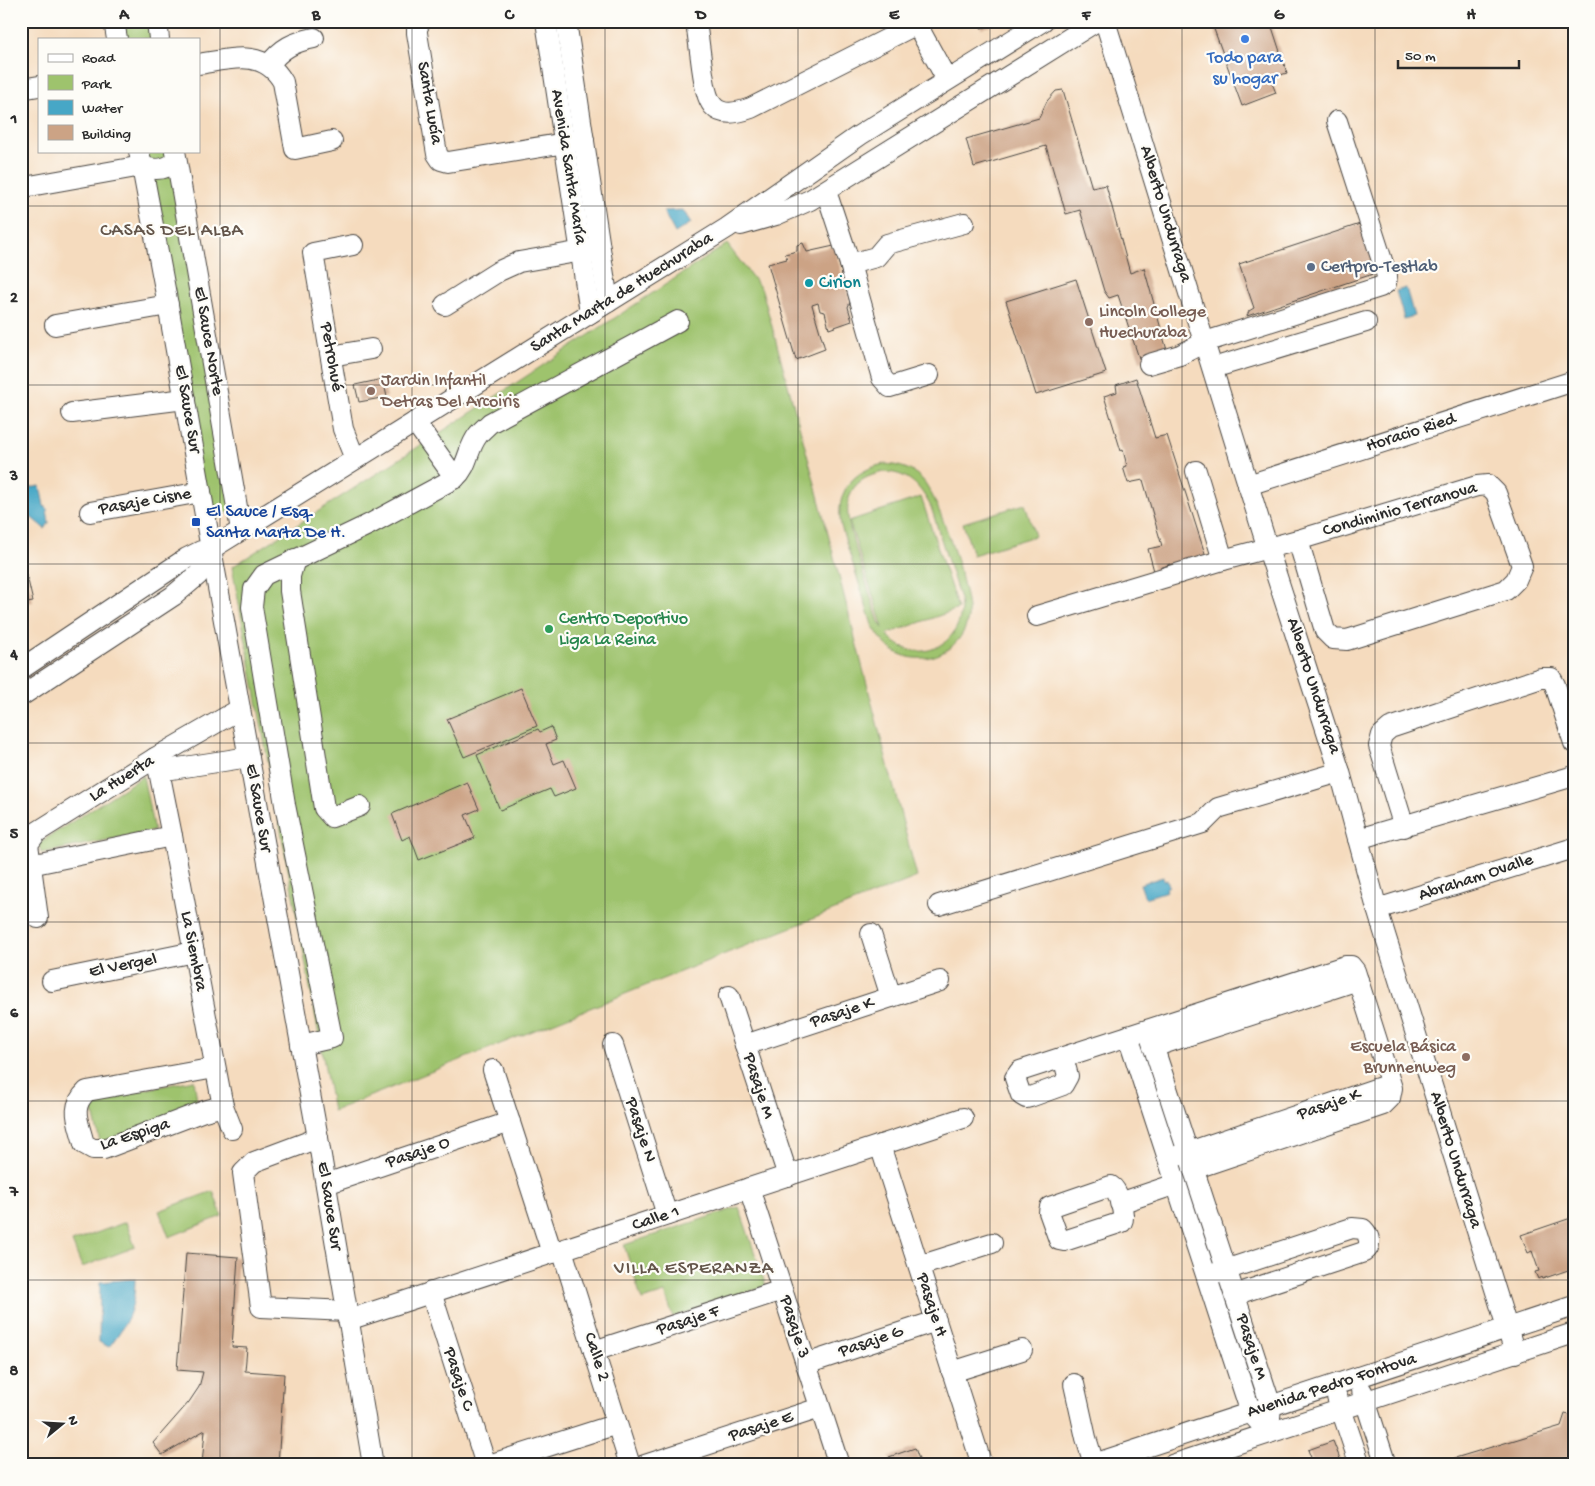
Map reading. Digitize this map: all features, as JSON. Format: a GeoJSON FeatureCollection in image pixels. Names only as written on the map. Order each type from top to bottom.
{"type":"FeatureCollection","features":[{"type":"Feature","properties":{"kind":"street"},"geometry":{"type":"LineString","coordinates":[[114,21],[117,38]]}},
{"type":"Feature","properties":{"kind":"street"},"geometry":{"type":"LineString","coordinates":[[157,21],[159,38]]}},
{"type":"Feature","properties":{"kind":"street","name":"Santa Lucía"},"geometry":{"type":"LineString","coordinates":[[421,21],[418,24],[417,33],[437,154],[441,160],[448,162],[584,140]]}},
{"type":"Feature","properties":{"kind":"street","name":"Avenida Santa María"},"geometry":{"type":"LineString","coordinates":[[546,21],[564,143],[591,249],[608,302]]}},
{"type":"Feature","properties":{"kind":"street","name":"Avenida Santa María"},"geometry":{"type":"LineString","coordinates":[[566,21],[584,140],[591,249],[590,313]]}},
{"type":"Feature","properties":{"kind":"street"},"geometry":{"type":"LineString","coordinates":[[696,21],[706,96],[715,108],[728,112],[751,108],[917,22],[947,80]]}},
{"type":"Feature","properties":{"kind":"street","name":"Santa Marta de Huechuraba"},"geometry":{"type":"LineString","coordinates":[[21,669],[187,558],[201,551],[211,549],[726,228],[860,135],[1043,21]]}},
{"type":"Feature","properties":{"kind":"street","name":"Santa Marta de Huechuraba"},"geometry":{"type":"LineString","coordinates":[[726,228],[776,215],[797,207],[826,191],[1097,21]]}},
{"type":"Feature","properties":{"kind":"street","name":"Alberto Undurraga"},"geometry":{"type":"LineString","coordinates":[[1105,21],[1268,549],[1340,772],[1377,910],[1514,1353]]}},
{"type":"Feature","properties":{"kind":"street"},"geometry":{"type":"LineString","coordinates":[[268,65],[278,53],[289,45],[314,38]]}},
{"type":"Feature","properties":{"kind":"street"},"geometry":{"type":"LineString","coordinates":[[998,49],[1013,74]]}},
{"type":"Feature","properties":{"kind":"street"},"geometry":{"type":"LineString","coordinates":[[200,64],[241,58],[258,60],[268,65],[279,74],[283,82],[295,149],[332,142]]}},
{"type":"Feature","properties":{"kind":"street"},"geometry":{"type":"LineString","coordinates":[[21,90],[38,86]]}},
{"type":"Feature","properties":{"kind":"street"},"geometry":{"type":"LineString","coordinates":[[1149,364],[1180,355],[1205,342],[1380,287],[1386,283],[1387,276],[1337,121]]}},
{"type":"Feature","properties":{"kind":"street"},"geometry":{"type":"LineString","coordinates":[[30,186],[141,159],[160,169],[171,165],[176,156]]}},
{"type":"Feature","properties":{"kind":"street","name":"El Sauce Norte"},"geometry":{"type":"LineString","coordinates":[[176,156],[241,530]]}},
{"type":"Feature","properties":{"kind":"street","name":"El Sauce Sur"},"geometry":{"type":"LineString","coordinates":[[141,159],[318,1138],[373,1465]]}},
{"type":"Feature","properties":{"kind":"street"},"geometry":{"type":"LineString","coordinates":[[826,191],[850,264],[882,378],[890,387],[929,375]]}},
{"type":"Feature","properties":{"kind":"street"},"geometry":{"type":"LineString","coordinates":[[850,264],[876,257],[887,244],[964,223]]}},
{"type":"Feature","properties":{"kind":"street","name":"Petrohué"},"geometry":{"type":"LineString","coordinates":[[353,245],[313,253],[343,429],[354,459]]}},
{"type":"Feature","properties":{"kind":"street"},"geometry":{"type":"LineString","coordinates":[[446,304],[499,271],[514,264],[591,249]]}},
{"type":"Feature","properties":{"kind":"street"},"geometry":{"type":"LineString","coordinates":[[55,325],[168,305]]}},
{"type":"Feature","properties":{"kind":"street"},"geometry":{"type":"LineString","coordinates":[[301,1045],[332,1038],[285,805],[252,607],[254,589],[264,574],[370,524],[455,478],[463,471],[478,435],[490,424],[678,321]]}},
{"type":"Feature","properties":{"kind":"street"},"geometry":{"type":"LineString","coordinates":[[1213,368],[1366,322]]}},
{"type":"Feature","properties":{"kind":"street"},"geometry":{"type":"LineString","coordinates":[[331,356],[371,349]]}},
{"type":"Feature","properties":{"kind":"street","name":"Horacio Ried"},"geometry":{"type":"LineString","coordinates":[[1248,485],[1574,381]]}},
{"type":"Feature","properties":{"kind":"street"},"geometry":{"type":"LineString","coordinates":[[72,413],[185,399]]}},
{"type":"Feature","properties":{"kind":"street"},"geometry":{"type":"LineString","coordinates":[[415,422],[455,478]]}},
{"type":"Feature","properties":{"kind":"street"},"geometry":{"type":"LineString","coordinates":[[1196,471],[1223,560]]}},
{"type":"Feature","properties":{"kind":"street","name":"Condiminio Terranova"},"geometry":{"type":"LineString","coordinates":[[1037,616],[1477,486],[1488,485],[1496,493],[1522,566],[1516,580],[1506,590],[1347,640],[1333,639],[1325,631],[1298,540]]}},
{"type":"Feature","properties":{"kind":"street","name":"Pasaje Cisne"},"geometry":{"type":"LineString","coordinates":[[90,512],[201,492]]}},
{"type":"Feature","properties":{"kind":"street"},"geometry":{"type":"LineString","coordinates":[[21,696],[192,582],[203,568],[211,549]]}},
{"type":"Feature","properties":{"kind":"street"},"geometry":{"type":"LineString","coordinates":[[295,559],[290,576],[290,591],[324,808],[332,817],[360,806]]}},
{"type":"Feature","properties":{"kind":"street"},"geometry":{"type":"LineString","coordinates":[[1404,827],[1379,746],[1382,735],[1390,728],[1542,678],[1551,678],[1556,685],[1574,743]]}},
{"type":"Feature","properties":{"kind":"street","name":"La Huerta"},"geometry":{"type":"LineString","coordinates":[[38,918],[28,844],[37,832],[157,764],[240,709]]}},
{"type":"Feature","properties":{"kind":"street"},"geometry":{"type":"LineString","coordinates":[[157,764],[249,758]]}},
{"type":"Feature","properties":{"kind":"street","name":"La Siembra"},"geometry":{"type":"LineString","coordinates":[[157,764],[215,1068],[223,1106],[232,1129]]}},
{"type":"Feature","properties":{"kind":"street"},"geometry":{"type":"LineString","coordinates":[[939,906],[1203,823],[1218,808],[1340,772]]}},
{"type":"Feature","properties":{"kind":"street"},"geometry":{"type":"LineString","coordinates":[[1358,839],[1574,776]]}},
{"type":"Feature","properties":{"kind":"street"},"geometry":{"type":"LineString","coordinates":[[30,865],[172,836]]}},
{"type":"Feature","properties":{"kind":"street","name":"Abraham Ovalle"},"geometry":{"type":"LineString","coordinates":[[1377,910],[1574,848]]}},
{"type":"Feature","properties":{"kind":"street"},"geometry":{"type":"LineString","coordinates":[[871,934],[891,997]]}},
{"type":"Feature","properties":{"kind":"street","name":"El Vergel"},"geometry":{"type":"LineString","coordinates":[[52,980],[194,952]]}},
{"type":"Feature","properties":{"kind":"street","name":"Pasaje K"},"geometry":{"type":"LineString","coordinates":[[1150,1038],[1354,973],[1390,1084],[1190,1161],[1168,1160]]}},
{"type":"Feature","properties":{"kind":"street","name":"Pasaje K"},"geometry":{"type":"LineString","coordinates":[[745,1045],[940,981]]}},
{"type":"Feature","properties":{"kind":"street","name":"Pasaje M"},"geometry":{"type":"LineString","coordinates":[[729,996],[788,1176]]}},
{"type":"Feature","properties":{"kind":"street"},"geometry":{"type":"LineString","coordinates":[[1063,1057],[1128,1036],[1150,1038]]}},
{"type":"Feature","properties":{"kind":"street","name":"Pasaje M"},"geometry":{"type":"LineString","coordinates":[[1128,1036],[1251,1413],[1269,1433]]}},
{"type":"Feature","properties":{"kind":"street","name":"Pasaje M"},"geometry":{"type":"LineString","coordinates":[[1150,1038],[1271,1406],[1269,1433]]}},
{"type":"Feature","properties":{"kind":"street","name":"Pasaje N"},"geometry":{"type":"LineString","coordinates":[[613,1045],[667,1215]]}},
{"type":"Feature","properties":{"kind":"street","name":"La Espiga"},"geometry":{"type":"LineString","coordinates":[[215,1068],[87,1091],[79,1098],[75,1108],[84,1144],[93,1149],[104,1149],[204,1111],[223,1106]]}},
{"type":"Feature","properties":{"kind":"street"},"geometry":{"type":"LineString","coordinates":[[493,1070],[557,1251]]}},
{"type":"Feature","properties":{"kind":"street","name":"Calle 1"},"geometry":{"type":"LineString","coordinates":[[348,1316],[431,1292],[963,1118]]}},
{"type":"Feature","properties":{"kind":"street","name":"Pasaje O"},"geometry":{"type":"LineString","coordinates":[[326,1184],[510,1122]]}},
{"type":"Feature","properties":{"kind":"street"},"geometry":{"type":"LineString","coordinates":[[318,1138],[254,1162],[243,1173],[261,1307],[348,1316]]}},
{"type":"Feature","properties":{"kind":"street","name":"Pasaje H"},"geometry":{"type":"LineString","coordinates":[[880,1145],[982,1465]]}},
{"type":"Feature","properties":{"kind":"street"},"geometry":{"type":"LineString","coordinates":[[1120,1203],[1176,1184]]}},
{"type":"Feature","properties":{"kind":"street","name":"Pasaje 3"},"geometry":{"type":"LineString","coordinates":[[749,1188],[839,1465]]}},
{"type":"Feature","properties":{"kind":"street"},"geometry":{"type":"LineString","coordinates":[[1207,1276],[1352,1228],[1363,1229],[1368,1239],[1368,1249],[1360,1254],[1234,1295]]}},
{"type":"Feature","properties":{"kind":"street"},"geometry":{"type":"LineString","coordinates":[[918,1266],[992,1242]]}},
{"type":"Feature","properties":{"kind":"street","name":"Calle 2"},"geometry":{"type":"LineString","coordinates":[[557,1251],[594,1351],[630,1465]]}},
{"type":"Feature","properties":{"kind":"street","name":"Pasaje F"},"geometry":{"type":"LineString","coordinates":[[594,1351],[782,1290]]}},
{"type":"Feature","properties":{"kind":"street","name":"Pasaje C"},"geometry":{"type":"LineString","coordinates":[[431,1292],[488,1465]]}},
{"type":"Feature","properties":{"kind":"street","name":"Avenida Pedro Fontova"},"geometry":{"type":"LineString","coordinates":[[1092,1464],[1574,1306]]}},
{"type":"Feature","properties":{"kind":"street","name":"Pasaje G"},"geometry":{"type":"LineString","coordinates":[[806,1364],[936,1321]]}},
{"type":"Feature","properties":{"kind":"street","name":"Avenida Pedro Fontova"},"geometry":{"type":"LineString","coordinates":[[1172,1465],[1574,1333]]}},
{"type":"Feature","properties":{"kind":"street"},"geometry":{"type":"LineString","coordinates":[[952,1372],[1022,1350]]}},
{"type":"Feature","properties":{"kind":"street"},"geometry":{"type":"LineString","coordinates":[[1358,1378],[1386,1465]]}},
{"type":"Feature","properties":{"kind":"street"},"geometry":{"type":"LineString","coordinates":[[1074,1384],[1092,1464]]}},
{"type":"Feature","properties":{"kind":"street"},"geometry":{"type":"LineString","coordinates":[[1333,1386],[1360,1465]]}},
{"type":"Feature","properties":{"kind":"street","name":"Pasaje E"},"geometry":{"type":"LineString","coordinates":[[645,1465],[820,1408]]}},
{"type":"Feature","properties":{"kind":"street"},"geometry":{"type":"LineString","coordinates":[[488,1465],[617,1424]]}},
{"type":"Feature","properties":{"kind":"green space"},"geometry":{"type":"Polygon","coordinates":[[[119,21],[151,21],[153,38],[122,38],[119,21]]]}},
{"type":"Feature","properties":{"kind":"green space"},"geometry":{"type":"Polygon","coordinates":[[[141,152],[173,152],[233,509],[204,527],[141,152]]]}},
{"type":"Feature","properties":{"kind":"green space","name":"Centro Deportivo Liga La Reina"},"geometry":{"type":"Polygon","coordinates":[[[727,244],[762,290],[814,480],[917,877],[333,1111],[232,567],[727,244]]]}},
{"type":"Feature","properties":{"kind":"green space"},"geometry":{"type":"Polygon","coordinates":[[[884,464],[895,465],[918,475],[929,489],[945,524],[965,590],[968,618],[958,640],[940,654],[917,658],[905,656],[887,646],[872,625],[841,526],[840,514],[843,494],[854,478],[863,472],[884,464]],[[885,472],[868,477],[856,485],[850,495],[848,507],[849,521],[921,497],[958,609],[887,634],[899,645],[912,650],[925,651],[937,647],[948,639],[956,628],[960,615],[960,599],[931,507],[918,487],[901,475],[885,472]],[[849,521],[871,600],[883,628],[849,521]]]}},
{"type":"Feature","properties":{"kind":"green space"},"geometry":{"type":"Polygon","coordinates":[[[1025,504],[1035,536],[973,555],[963,523],[1025,504]]]}},
{"type":"Feature","properties":{"kind":"green space"},"geometry":{"type":"Polygon","coordinates":[[[143,776],[154,831],[41,853],[39,843],[143,776]]]}},
{"type":"Feature","properties":{"kind":"green space"},"geometry":{"type":"Polygon","coordinates":[[[194,1080],[198,1107],[100,1142],[90,1100],[194,1080]]]}},
{"type":"Feature","properties":{"kind":"green space"},"geometry":{"type":"Polygon","coordinates":[[[213,1191],[222,1216],[169,1237],[159,1211],[213,1191]]]}},
{"type":"Feature","properties":{"kind":"green space"},"geometry":{"type":"Polygon","coordinates":[[[739,1207],[766,1286],[673,1317],[665,1293],[642,1300],[624,1245],[739,1207]]]}},
{"type":"Feature","properties":{"kind":"green space"},"geometry":{"type":"Polygon","coordinates":[[[126,1222],[135,1247],[82,1267],[72,1242],[126,1222]]]}},
{"type":"Feature","properties":{"kind":"water"},"geometry":{"type":"Polygon","coordinates":[[[683,210],[691,223],[675,233],[663,211],[683,210]]]}},
{"type":"Feature","properties":{"kind":"water"},"geometry":{"type":"Polygon","coordinates":[[[1406,288],[1414,316],[1404,319],[1396,291],[1406,288]]]}},
{"type":"Feature","properties":{"kind":"water"},"geometry":{"type":"Polygon","coordinates":[[[40,486],[49,523],[45,529],[28,515],[23,489],[40,486]]]}},
{"type":"Feature","properties":{"kind":"water"},"geometry":{"type":"Polygon","coordinates":[[[1163,877],[1164,881],[1167,880],[1169,886],[1166,888],[1167,891],[1145,898],[1140,884],[1163,877]]]}},
{"type":"Feature","properties":{"kind":"water"},"geometry":{"type":"Polygon","coordinates":[[[135,1279],[135,1290],[129,1316],[109,1347],[99,1342],[100,1282],[135,1279]]]}},
{"type":"Feature","properties":{"kind":"building"},"geometry":{"type":"Polygon","coordinates":[[[981,21],[997,21],[990,26],[981,28],[981,21]]]}},
{"type":"Feature","properties":{"kind":"building"},"geometry":{"type":"Polygon","coordinates":[[[1211,21],[1270,21],[1287,73],[1270,78],[1276,93],[1242,106],[1211,21]]]}},
{"type":"Feature","properties":{"kind":"building"},"geometry":{"type":"Polygon","coordinates":[[[1063,90],[1092,188],[1106,185],[1130,273],[1144,268],[1168,354],[1140,361],[1118,295],[1109,298],[1104,291],[1080,210],[1066,214],[1046,146],[974,167],[966,139],[1039,118],[1047,101],[1056,91],[1063,90]]]}},
{"type":"Feature","properties":{"kind":"building","name":"Certpro-Testlab"},"geometry":{"type":"Polygon","coordinates":[[[1366,222],[1382,271],[1247,316],[1249,311],[1254,308],[1239,264],[1366,222]]]}},
{"type":"Feature","properties":{"kind":"building","name":"Cirion"},"geometry":{"type":"Polygon","coordinates":[[[803,243],[807,252],[834,246],[850,302],[848,307],[852,321],[829,329],[825,312],[820,311],[818,303],[812,305],[825,349],[796,360],[768,264],[787,259],[785,254],[797,251],[797,245],[803,243]]]}},
{"type":"Feature","properties":{"kind":"building"},"geometry":{"type":"Polygon","coordinates":[[[1076,279],[1106,373],[1036,395],[1006,301],[1076,279]]]}},
{"type":"Feature","properties":{"kind":"building"},"geometry":{"type":"Polygon","coordinates":[[[1136,378],[1155,438],[1167,435],[1206,557],[1172,569],[1170,564],[1154,571],[1148,549],[1162,546],[1143,480],[1128,483],[1123,467],[1127,466],[1123,450],[1121,451],[1104,396],[1117,392],[1116,385],[1136,378]]]}},
{"type":"Feature","properties":{"kind":"building","name":"Jardin Infantil Detras Del Arcoiris"},"geometry":{"type":"Polygon","coordinates":[[[383,379],[387,397],[359,402],[355,385],[383,379]]]}},
{"type":"Feature","properties":{"kind":"building"},"geometry":{"type":"Polygon","coordinates":[[[27,576],[33,602],[21,604],[21,577],[27,576]]]}},
{"type":"Feature","properties":{"kind":"building"},"geometry":{"type":"Polygon","coordinates":[[[521,688],[537,726],[464,757],[447,719],[521,688]]]}},
{"type":"Feature","properties":{"kind":"building"},"geometry":{"type":"Polygon","coordinates":[[[551,727],[556,740],[546,744],[554,764],[564,760],[576,788],[554,797],[550,789],[500,810],[477,755],[538,729],[540,732],[551,727]]]}},
{"type":"Feature","properties":{"kind":"building"},"geometry":{"type":"Polygon","coordinates":[[[467,782],[479,809],[465,815],[475,838],[419,860],[410,836],[402,840],[392,814],[467,782]]]}},
{"type":"Feature","properties":{"kind":"building"},"geometry":{"type":"Polygon","coordinates":[[[1574,1217],[1574,1268],[1538,1279],[1535,1272],[1539,1271],[1532,1251],[1528,1253],[1521,1235],[1574,1217]]]}},
{"type":"Feature","properties":{"kind":"building"},"geometry":{"type":"Polygon","coordinates":[[[186,1253],[238,1257],[232,1347],[247,1348],[245,1371],[284,1374],[278,1465],[202,1465],[205,1430],[162,1455],[153,1443],[189,1402],[199,1387],[203,1372],[177,1370],[186,1253]]]}},
{"type":"Feature","properties":{"kind":"building"},"geometry":{"type":"Polygon","coordinates":[[[1565,1414],[1574,1416],[1574,1459],[1556,1465],[1443,1465],[1442,1462],[1561,1426],[1565,1414]]]}},
{"type":"Feature","properties":{"kind":"building"},"geometry":{"type":"Polygon","coordinates":[[[1333,1441],[1342,1464],[1314,1465],[1308,1450],[1333,1441]]]}},
{"type":"Feature","properties":{"kind":"building"},"geometry":{"type":"Polygon","coordinates":[[[915,1448],[921,1465],[892,1465],[889,1457],[915,1448]]]}},
{"type":"Feature","properties":{"kind":"place","name":"Todo para su hogar"},"geometry":{"type":"Point","coordinates":[1245,39]}},
{"type":"Feature","properties":{"kind":"place","name":"Certpro-Testlab"},"geometry":{"type":"Point","coordinates":[1311,267]}},
{"type":"Feature","properties":{"kind":"place","name":"Cirion"},"geometry":{"type":"Point","coordinates":[809,283]}},
{"type":"Feature","properties":{"kind":"place","name":"Lincoln College Huechuraba"},"geometry":{"type":"Point","coordinates":[1089,322]}},
{"type":"Feature","properties":{"kind":"place","name":"Jardin Infantil Detras Del Arcoiris"},"geometry":{"type":"Point","coordinates":[371,391]}},
{"type":"Feature","properties":{"kind":"place","name":"El Sauce / Esq. Santa Marta De H."},"geometry":{"type":"Point","coordinates":[196,522]}},
{"type":"Feature","properties":{"kind":"place","name":"Centro Deportivo Liga La Reina"},"geometry":{"type":"Point","coordinates":[549,629]}},
{"type":"Feature","properties":{"kind":"place","name":"Escuela Básica Brunnenweg"},"geometry":{"type":"Point","coordinates":[1466,1057]}},
{"type":"Feature","properties":{"kind":"district","name":"CASAS DEL ALBA"},"geometry":{"type":"Point","coordinates":[172,231]}},
{"type":"Feature","properties":{"kind":"district","name":"VILLA ESPERANZA"},"geometry":{"type":"Point","coordinates":[694,1269]}}]}
